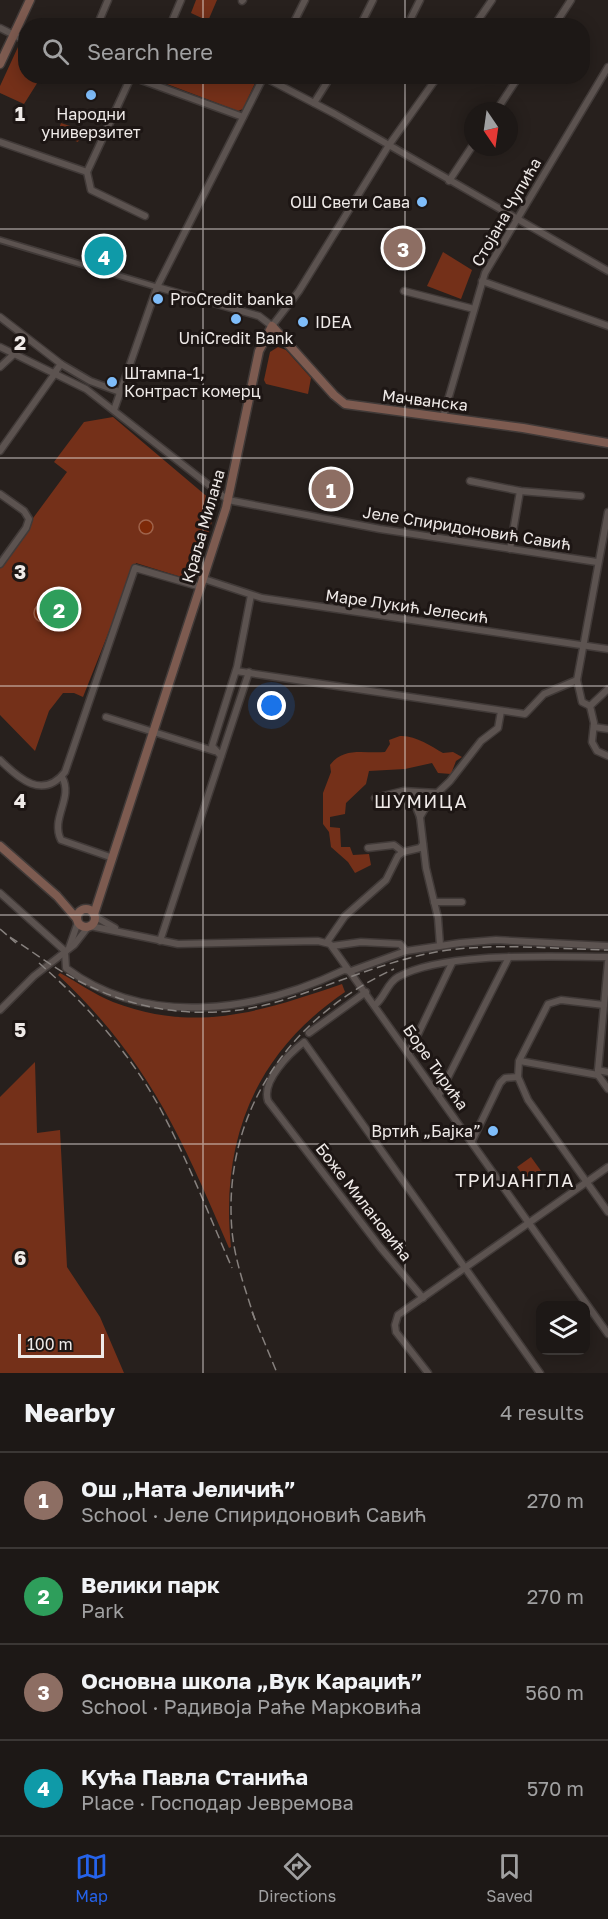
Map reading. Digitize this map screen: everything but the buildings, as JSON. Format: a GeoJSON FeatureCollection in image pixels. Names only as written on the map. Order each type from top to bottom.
{"type":"FeatureCollection","features":[{"type":"Feature","properties":{"kind":"main road"},"geometry":{"type":"LineString","coordinates":[[22,18],[30,0]]}},
{"type":"Feature","properties":{"kind":"main road"},"geometry":{"type":"LineString","coordinates":[[0,64],[18,27]]}},
{"type":"Feature","properties":{"kind":"main road","name":"Мачванска"},"geometry":{"type":"LineString","coordinates":[[272,326],[285,343],[345,404],[561,433],[608,443]]}},
{"type":"Feature","properties":{"kind":"main road","name":"Краља Милана"},"geometry":{"type":"LineString","coordinates":[[85,915],[107,877],[152,732],[203,583],[228,500],[259,351],[272,326]]}},
{"type":"Feature","properties":{"kind":"main road"},"geometry":{"type":"LineString","coordinates":[[259,351],[276,340],[285,343]]}},
{"type":"Feature","properties":{"kind":"main road"},"geometry":{"type":"LineString","coordinates":[[0,846],[57,896],[85,915],[89,926]]}},
{"type":"Feature","properties":{"kind":"street"},"geometry":{"type":"LineString","coordinates":[[100,18],[108,0]]}},
{"type":"Feature","properties":{"kind":"street"},"geometry":{"type":"LineString","coordinates":[[173,18],[181,0]]}},
{"type":"Feature","properties":{"kind":"street"},"geometry":{"type":"LineString","coordinates":[[296,18],[305,0]]}},
{"type":"Feature","properties":{"kind":"street"},"geometry":{"type":"LineString","coordinates":[[364,18],[373,0]]}},
{"type":"Feature","properties":{"kind":"street"},"geometry":{"type":"LineString","coordinates":[[411,18],[420,0]]}},
{"type":"Feature","properties":{"kind":"street"},"geometry":{"type":"LineString","coordinates":[[480,18],[492,0]]}},
{"type":"Feature","properties":{"kind":"street"},"geometry":{"type":"LineString","coordinates":[[559,18],[571,0]]}},
{"type":"Feature","properties":{"kind":"street"},"geometry":{"type":"LineString","coordinates":[[0,28],[18,37]]}},
{"type":"Feature","properties":{"kind":"street","name":"Стојана Чупића"},"geometry":{"type":"LineString","coordinates":[[443,417],[482,281],[515,219],[608,67]]}},
{"type":"Feature","properties":{"kind":"street"},"geometry":{"type":"LineString","coordinates":[[127,84],[88,169],[91,190],[145,216]]}},
{"type":"Feature","properties":{"kind":"street"},"geometry":{"type":"LineString","coordinates":[[159,84],[243,117]]}},
{"type":"Feature","properties":{"kind":"street"},"geometry":{"type":"LineString","coordinates":[[114,410],[156,287],[260,84]]}},
{"type":"Feature","properties":{"kind":"street"},"geometry":{"type":"LineString","coordinates":[[277,84],[389,145],[608,271]]}},
{"type":"Feature","properties":{"kind":"street"},"geometry":{"type":"LineString","coordinates":[[314,103],[326,84]]}},
{"type":"Feature","properties":{"kind":"street"},"geometry":{"type":"LineString","coordinates":[[0,240],[259,316],[272,326],[299,291],[389,145],[432,84]]}},
{"type":"Feature","properties":{"kind":"street"},"geometry":{"type":"LineString","coordinates":[[502,102],[514,84]]}},
{"type":"Feature","properties":{"kind":"street"},"geometry":{"type":"LineString","coordinates":[[0,142],[88,169]]}},
{"type":"Feature","properties":{"kind":"street"},"geometry":{"type":"LineString","coordinates":[[449,181],[466,156]]}},
{"type":"Feature","properties":{"kind":"street"},"geometry":{"type":"LineString","coordinates":[[482,281],[608,326]]}},
{"type":"Feature","properties":{"kind":"street"},"geometry":{"type":"LineString","coordinates":[[404,291],[474,309]]}},
{"type":"Feature","properties":{"kind":"street"},"geometry":{"type":"LineString","coordinates":[[0,317],[61,364],[90,381],[120,392]]}},
{"type":"Feature","properties":{"kind":"street"},"geometry":{"type":"LineString","coordinates":[[0,347],[79,385],[228,500]]}},
{"type":"Feature","properties":{"kind":"street"},"geometry":{"type":"LineString","coordinates":[[0,368],[14,354]]}},
{"type":"Feature","properties":{"kind":"street"},"geometry":{"type":"LineString","coordinates":[[0,451],[61,364]]}},
{"type":"Feature","properties":{"kind":"street"},"geometry":{"type":"LineString","coordinates":[[470,481],[520,490],[581,496]]}},
{"type":"Feature","properties":{"kind":"street"},"geometry":{"type":"LineString","coordinates":[[510,549],[520,490]]}},
{"type":"Feature","properties":{"kind":"street"},"geometry":{"type":"LineString","coordinates":[[0,494],[24,510],[29,521],[0,564]]}},
{"type":"Feature","properties":{"kind":"street","name":"Јеле Спиридоновић Савић"},"geometry":{"type":"LineString","coordinates":[[228,500],[371,528],[597,562]]}},
{"type":"Feature","properties":{"kind":"street"},"geometry":{"type":"LineString","coordinates":[[590,706],[582,702],[577,680],[608,512]]}},
{"type":"Feature","properties":{"kind":"street","name":"Маре Лукић Јелесић"},"geometry":{"type":"LineString","coordinates":[[62,777],[70,763],[135,568],[251,595],[608,649]]}},
{"type":"Feature","properties":{"kind":"street"},"geometry":{"type":"LineString","coordinates":[[214,751],[213,742],[236,671],[251,595]]}},
{"type":"Feature","properties":{"kind":"street"},"geometry":{"type":"LineString","coordinates":[[236,671],[525,714],[544,694],[577,680]]}},
{"type":"Feature","properties":{"kind":"street"},"geometry":{"type":"LineString","coordinates":[[160,940],[249,672]]}},
{"type":"Feature","properties":{"kind":"street"},"geometry":{"type":"LineString","coordinates":[[590,706],[608,688]]}},
{"type":"Feature","properties":{"kind":"street"},"geometry":{"type":"LineString","coordinates":[[590,706],[594,727],[594,747],[608,756]]}},
{"type":"Feature","properties":{"kind":"street"},"geometry":{"type":"LineString","coordinates":[[420,817],[481,741],[498,728],[501,711]]}},
{"type":"Feature","properties":{"kind":"street"},"geometry":{"type":"LineString","coordinates":[[106,717],[214,751],[220,756]]}},
{"type":"Feature","properties":{"kind":"street"},"geometry":{"type":"LineString","coordinates":[[594,727],[608,729]]}},
{"type":"Feature","properties":{"kind":"street"},"geometry":{"type":"LineString","coordinates":[[1,763],[32,786],[48,785],[62,777],[67,791],[57,826],[61,840],[113,858]]}},
{"type":"Feature","properties":{"kind":"street"},"geometry":{"type":"LineString","coordinates":[[375,798],[410,792],[437,793]]}},
{"type":"Feature","properties":{"kind":"street"},"geometry":{"type":"LineString","coordinates":[[410,792],[420,817],[440,945]]}},
{"type":"Feature","properties":{"kind":"street"},"geometry":{"type":"LineString","coordinates":[[368,848],[388,844],[403,852],[420,848],[423,844]]}},
{"type":"Feature","properties":{"kind":"street"},"geometry":{"type":"LineString","coordinates":[[330,944],[345,916],[386,879],[403,852]]}},
{"type":"Feature","properties":{"kind":"street"},"geometry":{"type":"LineString","coordinates":[[0,893],[66,950]]}},
{"type":"Feature","properties":{"kind":"street"},"geometry":{"type":"LineString","coordinates":[[434,902],[462,902]]}},
{"type":"Feature","properties":{"kind":"street"},"geometry":{"type":"LineString","coordinates":[[64,966],[66,950],[85,915],[121,931]]}},
{"type":"Feature","properties":{"kind":"street"},"geometry":{"type":"LineString","coordinates":[[0,1010],[89,926],[160,940],[195,944],[381,942],[400,944],[406,951]]}},
{"type":"Feature","properties":{"kind":"street"},"geometry":{"type":"LineString","coordinates":[[52,961],[91,983],[128,998],[166,1006],[217,1008],[281,995],[344,970],[351,971],[406,951],[440,945],[496,940],[608,946]]}},
{"type":"Feature","properties":{"kind":"street","name":"Боре Тирића"},"geometry":{"type":"LineString","coordinates":[[330,944],[608,1334]]}},
{"type":"Feature","properties":{"kind":"street"},"geometry":{"type":"LineString","coordinates":[[375,1005],[390,984],[400,976],[452,963],[509,957],[608,957]]}},
{"type":"Feature","properties":{"kind":"street"},"geometry":{"type":"LineString","coordinates":[[439,1095],[509,957]]}},
{"type":"Feature","properties":{"kind":"street"},"geometry":{"type":"LineString","coordinates":[[608,962],[598,1072],[608,1089]]}},
{"type":"Feature","properties":{"kind":"street"},"geometry":{"type":"LineString","coordinates":[[409,1053],[452,963]]}},
{"type":"Feature","properties":{"kind":"street"},"geometry":{"type":"LineString","coordinates":[[309,1033],[366,992]]}},
{"type":"Feature","properties":{"kind":"street"},"geometry":{"type":"LineString","coordinates":[[604,1005],[552,1002],[520,1061],[518,1077],[523,1092],[608,1212]]}},
{"type":"Feature","properties":{"kind":"street","name":"Боже Милановића"},"geometry":{"type":"LineString","coordinates":[[423,1298],[380,1247],[268,1101],[267,1090],[276,1073],[304,1042],[465,1268]]}},
{"type":"Feature","properties":{"kind":"street"},"geometry":{"type":"LineString","coordinates":[[600,1045],[608,1046]]}},
{"type":"Feature","properties":{"kind":"street"},"geometry":{"type":"LineString","coordinates":[[520,1061],[608,1072]]}},
{"type":"Feature","properties":{"kind":"street"},"geometry":{"type":"LineString","coordinates":[[472,1141],[500,1083],[505,1078],[518,1077]]}},
{"type":"Feature","properties":{"kind":"street"},"geometry":{"type":"LineString","coordinates":[[428,1373],[395,1328],[398,1315],[608,1167]]}},
{"type":"Feature","properties":{"kind":"street"},"geometry":{"type":"LineString","coordinates":[[465,1268],[540,1373]]}},
{"type":"Feature","properties":{"kind":"shaded area"},"geometry":{"type":"Polygon","coordinates":[[[196,0],[217,0],[209,18],[202,18],[191,13],[196,0]]]}},
{"type":"Feature","properties":{"kind":"shaded area"},"geometry":{"type":"Polygon","coordinates":[[[18,47],[18,84],[37,84],[24,104],[0,93],[0,86],[18,47]]]}},
{"type":"Feature","properties":{"kind":"shaded area"},"geometry":{"type":"Polygon","coordinates":[[[167,84],[255,84],[243,109],[238,111],[167,84]]]}},
{"type":"Feature","properties":{"kind":"shaded area"},"geometry":{"type":"Polygon","coordinates":[[[61,123],[82,130],[78,142],[57,134],[61,123]]]}},
{"type":"Feature","properties":{"kind":"shaded area"},"geometry":{"type":"Polygon","coordinates":[[[443,252],[472,270],[461,299],[427,286],[443,252]]]}},
{"type":"Feature","properties":{"kind":"shaded area"},"geometry":{"type":"Polygon","coordinates":[[[278,347],[286,350],[311,378],[308,394],[266,384],[264,380],[270,352],[278,347]]]}},
{"type":"Feature","properties":{"kind":"shaded area"},"geometry":{"type":"Polygon","coordinates":[[[113,417],[217,505],[194,581],[136,563],[83,697],[74,693],[63,693],[49,711],[35,751],[0,715],[0,563],[67,472],[54,462],[84,422],[113,417]]]}},
{"type":"Feature","properties":{"kind":"shaded area"},"geometry":{"type":"Polygon","coordinates":[[[143,520],[149,520],[153,527],[149,534],[143,534],[139,530],[139,524],[143,520]]]}},
{"type":"Feature","properties":{"kind":"shaded area"},"geometry":{"type":"Polygon","coordinates":[[[43,604],[49,607],[52,613],[49,619],[43,622],[37,619],[34,613],[37,607],[43,604]]]}},
{"type":"Feature","properties":{"kind":"shaded area"},"geometry":{"type":"Polygon","coordinates":[[[400,736],[417,739],[443,753],[453,752],[462,757],[456,761],[451,774],[438,773],[432,763],[405,769],[369,771],[366,784],[346,803],[345,814],[330,817],[330,827],[340,828],[341,847],[350,847],[353,855],[369,854],[371,865],[355,873],[348,862],[331,847],[329,832],[323,824],[323,793],[331,772],[330,765],[348,753],[385,752],[390,744],[389,740],[400,736]]]}},
{"type":"Feature","properties":{"kind":"shaded area"},"geometry":{"type":"Polygon","coordinates":[[[60,973],[113,1002],[143,1012],[173,1016],[229,1015],[257,1010],[342,984],[345,992],[314,1016],[288,1043],[266,1071],[250,1102],[239,1135],[232,1171],[229,1208],[231,1247],[229,1248],[178,1135],[160,1102],[116,1038],[89,1006],[58,975],[60,973]]]}},
{"type":"Feature","properties":{"kind":"shaded area"},"geometry":{"type":"Polygon","coordinates":[[[35,1062],[37,1133],[60,1130],[67,1267],[100,1317],[124,1373],[0,1373],[0,1097],[35,1062]]]}},
{"type":"Feature","properties":{"kind":"shaded area"},"geometry":{"type":"Polygon","coordinates":[[[531,1157],[544,1175],[530,1185],[517,1167],[531,1157]]]}},
{"type":"Feature","properties":{"kind":"railway"},"geometry":{"type":"LineString","coordinates":[[0,929],[16,943]]}},
{"type":"Feature","properties":{"kind":"railway"},"geometry":{"type":"LineString","coordinates":[[10,937],[91,987],[137,1004],[184,1012],[232,1011],[256,1007],[300,995],[416,956],[436,952],[479,947],[608,950]]}},
{"type":"Feature","properties":{"kind":"railway"},"geometry":{"type":"LineString","coordinates":[[39,963],[91,1013],[149,1089],[180,1149],[232,1268]]}},
{"type":"Feature","properties":{"kind":"railway"},"geometry":{"type":"LineString","coordinates":[[255,1320],[238,1265],[232,1231],[232,1188],[238,1147],[251,1109],[270,1074],[294,1042],[323,1014],[356,989],[394,969]]}},
{"type":"Feature","properties":{"kind":"railway"},"geometry":{"type":"LineString","coordinates":[[252,1312],[277,1373]]}},
{"type":"Feature","properties":{"kind":"place","name":"Народни универзитет"},"geometry":{"type":"Point","coordinates":[91,95]}},
{"type":"Feature","properties":{"kind":"place","name":"ОШ Свети Сава"},"geometry":{"type":"Point","coordinates":[422,202]}},
{"type":"Feature","properties":{"kind":"place","name":"Основна школа „Вук Караџић”"},"geometry":{"type":"Point","coordinates":[403,248]}},
{"type":"Feature","properties":{"kind":"place","name":"Кућа Павла Станића"},"geometry":{"type":"Point","coordinates":[104,256]}},
{"type":"Feature","properties":{"kind":"place","name":"ProCredit banka"},"geometry":{"type":"Point","coordinates":[158,299]}},
{"type":"Feature","properties":{"kind":"place","name":"UniCredit Bank"},"geometry":{"type":"Point","coordinates":[236,319]}},
{"type":"Feature","properties":{"kind":"place","name":"IDEA"},"geometry":{"type":"Point","coordinates":[303,322]}},
{"type":"Feature","properties":{"kind":"place","name":"Штампа-1, Контраст комерц"},"geometry":{"type":"Point","coordinates":[112,382]}},
{"type":"Feature","properties":{"kind":"place","name":"Ош „Ната Јеличић”"},"geometry":{"type":"Point","coordinates":[331,489]}},
{"type":"Feature","properties":{"kind":"place","name":"Велики парк"},"geometry":{"type":"Point","coordinates":[59,609]}},
{"type":"Feature","properties":{"kind":"place","name":"Вртић „Бајка”"},"geometry":{"type":"Point","coordinates":[493,1131]}},
{"type":"Feature","properties":{"kind":"district","name":"ШУМИЦА"},"geometry":{"type":"Point","coordinates":[421,801]}},
{"type":"Feature","properties":{"kind":"district","name":"ТРИЈАНГЛА"},"geometry":{"type":"Point","coordinates":[515,1180]}}]}
